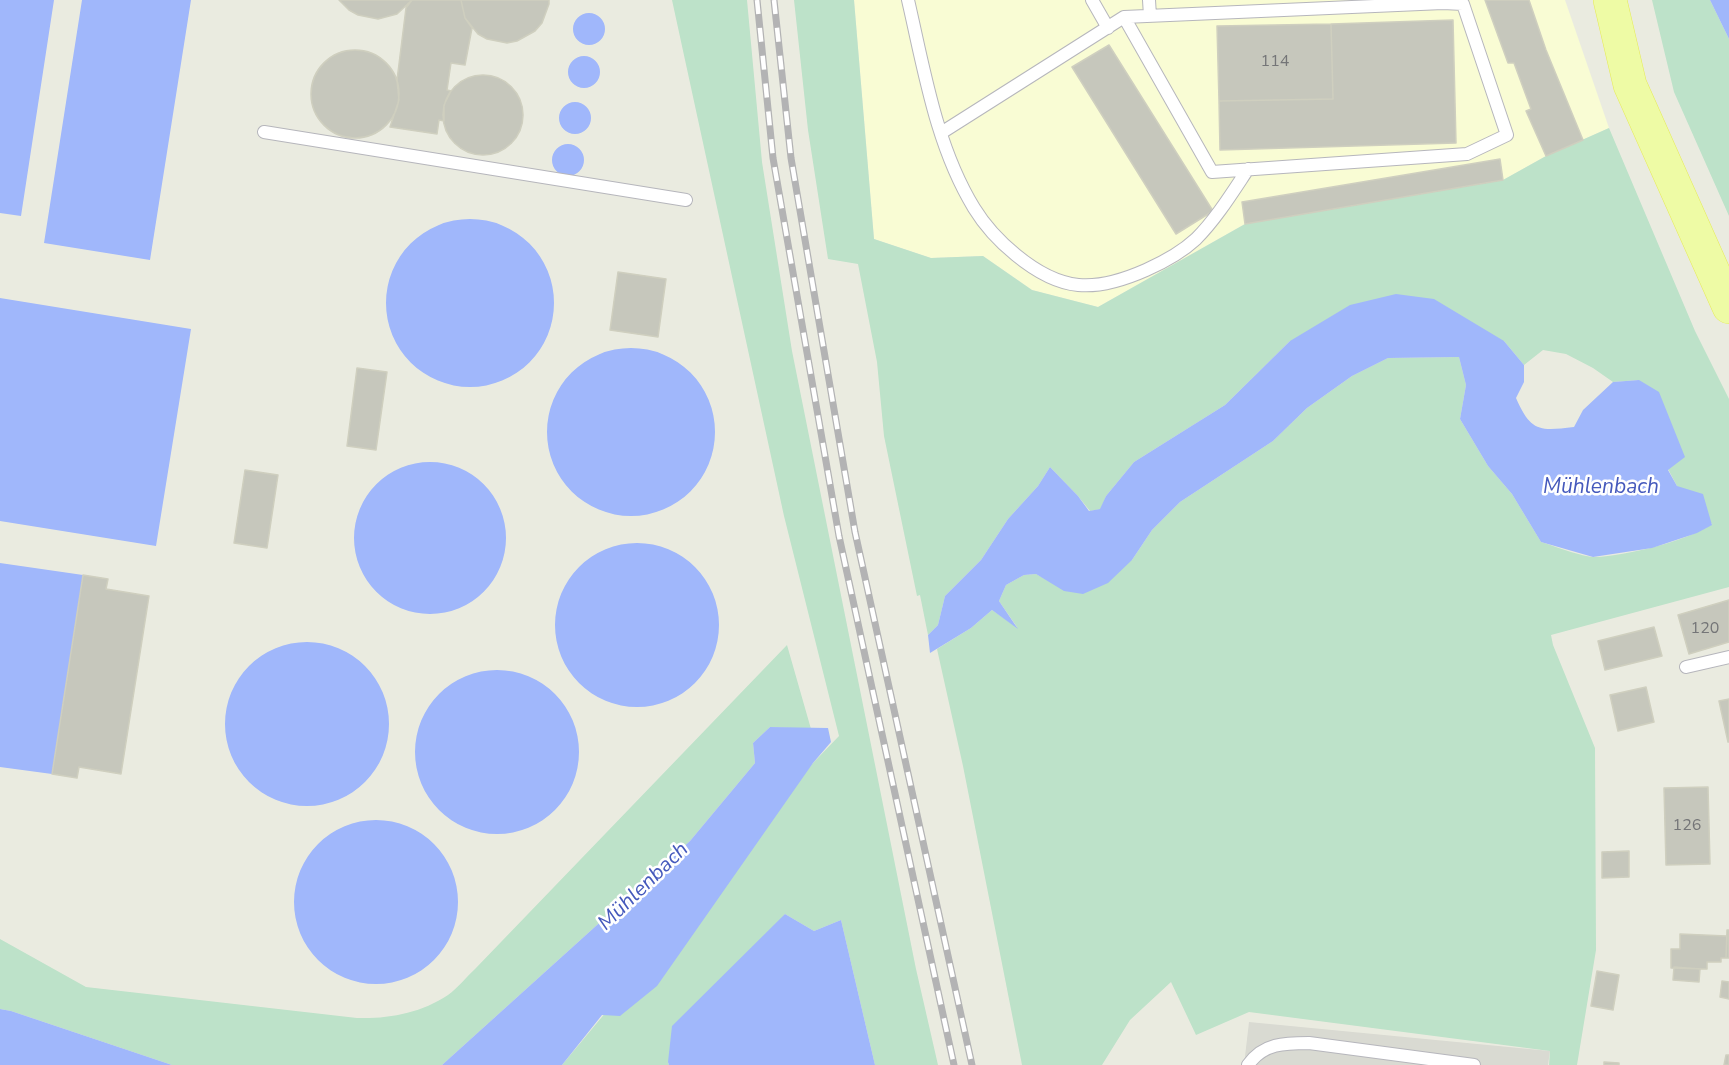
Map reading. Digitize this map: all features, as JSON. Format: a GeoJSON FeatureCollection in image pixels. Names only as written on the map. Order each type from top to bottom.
{"type":"FeatureCollection","features":[{"type":"Feature","properties":{"kind":"main road"},"geometry":{"type":"LineString","coordinates":[[1610,0],[1630,86],[1729,307]]}},
{"type":"Feature","properties":{"kind":"lane"},"geometry":{"type":"LineString","coordinates":[[908,0],[941,133],[955,170],[974,208],[1001,242],[1035,271],[1048,278],[1072,285],[1105,284],[1168,260],[1196,238],[1230,196],[1248,169]]}},
{"type":"Feature","properties":{"kind":"lane"},"geometry":{"type":"LineString","coordinates":[[1092,0],[1108,28]]}},
{"type":"Feature","properties":{"kind":"lane"},"geometry":{"type":"LineString","coordinates":[[1149,0],[1150,16]]}},
{"type":"Feature","properties":{"kind":"lane"},"geometry":{"type":"LineString","coordinates":[[941,133],[1124,17],[1293,5],[1443,2],[1463,4],[1507,135],[1467,154],[1212,172],[1124,17]]}},
{"type":"Feature","properties":{"kind":"lane"},"geometry":{"type":"LineString","coordinates":[[264,132],[686,200]]}},
{"type":"Feature","properties":{"kind":"lane"},"geometry":{"type":"LineString","coordinates":[[1686,667],[1729,657]]}},
{"type":"Feature","properties":{"kind":"lane"},"geometry":{"type":"LineString","coordinates":[[1248,1065],[1263,1049],[1283,1043],[1300,1043],[1474,1065]]}},
{"type":"Feature","properties":{"kind":"shaded area"},"geometry":{"type":"Polygon","coordinates":[[[672,0],[747,0],[762,162],[792,351],[916,969],[938,1065],[875,1065],[841,920],[814,931],[785,914],[668,1062],[669,1065],[562,1065],[813,763],[839,736],[784,516],[672,0]]]}},
{"type":"Feature","properties":{"kind":"shaded area"},"geometry":{"type":"Polygon","coordinates":[[[794,0],[854,0],[874,239],[931,258],[983,256],[1032,290],[1098,307],[1245,224],[1503,180],[1546,156],[1609,128],[1695,331],[1729,399],[1729,587],[1551,635],[1595,748],[1596,950],[1577,1065],[1549,1065],[1550,1051],[1249,1012],[1196,1035],[1171,982],[1130,1020],[1102,1065],[1022,1065],[963,766],[937,649],[971,628],[992,610],[1017,627],[999,601],[1006,585],[1024,575],[1036,574],[1049,581],[1132,560],[1152,530],[1180,502],[1273,441],[1307,408],[1352,376],[1388,358],[1459,357],[1466,385],[1460,419],[1488,466],[1512,494],[1541,542],[1595,557],[1639,551],[1688,536],[1712,524],[1677,486],[1668,469],[1639,380],[1613,382],[1566,354],[1543,350],[1524,365],[1504,341],[1290,341],[1225,405],[1134,462],[1106,496],[1101,509],[1090,511],[1050,467],[1038,486],[1008,519],[981,560],[945,596],[938,625],[928,635],[920,595],[917,596],[884,436],[877,362],[858,264],[828,259],[808,130],[794,0]]]}},
{"type":"Feature","properties":{"kind":"shaded area"},"geometry":{"type":"Polygon","coordinates":[[[854,0],[1565,0],[1609,128],[1546,156],[1503,180],[1245,224],[1098,307],[1032,290],[983,256],[931,258],[874,239],[854,0]]]}},
{"type":"Feature","properties":{"kind":"shaded area"},"geometry":{"type":"Polygon","coordinates":[[[1652,0],[1710,0],[1729,39],[1729,216],[1674,92],[1652,0]]]}},
{"type":"Feature","properties":{"kind":"shaded area"},"geometry":{"type":"Polygon","coordinates":[[[787,645],[811,729],[770,727],[753,743],[755,763],[690,841],[442,1065],[172,1065],[0,1009],[0,939],[86,987],[357,1018],[404,1014],[438,1001],[459,986],[787,645]]]}},
{"type":"Feature","properties":{"kind":"shaded area"},"geometry":{"type":"Polygon","coordinates":[[[1249,1022],[1550,1051],[1548,1065],[1244,1065],[1249,1022]]]}},
{"type":"Feature","properties":{"kind":"water"},"geometry":{"type":"Polygon","coordinates":[[[0,0],[54,0],[21,216],[0,213],[0,0]]]}},
{"type":"Feature","properties":{"kind":"water"},"geometry":{"type":"Polygon","coordinates":[[[82,0],[191,0],[150,260],[44,243],[82,0]]]}},
{"type":"Feature","properties":{"kind":"water"},"geometry":{"type":"Polygon","coordinates":[[[1710,0],[1729,0],[1729,39],[1710,0]]]}},
{"type":"Feature","properties":{"kind":"water"},"geometry":{"type":"Polygon","coordinates":[[[589,13],[600,18],[605,29],[600,40],[589,45],[578,40],[573,29],[578,18],[589,13]]]}},
{"type":"Feature","properties":{"kind":"water"},"geometry":{"type":"Polygon","coordinates":[[[584,56],[595,61],[600,72],[595,83],[584,88],[573,83],[568,72],[573,61],[584,56]]]}},
{"type":"Feature","properties":{"kind":"water"},"geometry":{"type":"Polygon","coordinates":[[[575,102],[586,107],[591,118],[586,129],[575,134],[564,129],[559,118],[564,107],[575,102]]]}},
{"type":"Feature","properties":{"kind":"water"},"geometry":{"type":"Polygon","coordinates":[[[568,144],[579,149],[584,160],[579,171],[568,176],[557,171],[552,160],[557,149],[568,144]]]}},
{"type":"Feature","properties":{"kind":"water"},"geometry":{"type":"Polygon","coordinates":[[[470,219],[502,226],[516,233],[529,244],[540,257],[547,271],[554,303],[547,335],[540,349],[529,362],[516,373],[502,380],[470,387],[438,380],[424,373],[411,362],[400,349],[393,335],[386,303],[393,271],[400,257],[411,244],[424,233],[438,226],[470,219]]]}},
{"type":"Feature","properties":{"kind":"water","name":"Mühlenbach"},"geometry":{"type":"Polygon","coordinates":[[[1396,294],[1434,299],[1504,341],[1524,365],[1524,382],[1516,398],[1526,417],[1538,427],[1552,429],[1574,427],[1583,410],[1613,382],[1639,380],[1659,392],[1685,457],[1668,470],[1677,486],[1703,494],[1712,525],[1697,533],[1652,548],[1593,557],[1541,542],[1512,494],[1488,466],[1460,419],[1466,385],[1459,357],[1388,358],[1352,376],[1307,408],[1273,441],[1180,502],[1152,530],[1132,560],[1108,583],[1083,594],[1064,591],[1036,574],[1024,575],[1006,585],[999,601],[1018,629],[992,610],[971,628],[930,653],[928,635],[938,625],[945,596],[981,560],[1008,519],[1038,486],[1050,467],[1089,511],[1100,509],[1106,496],[1134,462],[1225,405],[1290,341],[1350,305],[1396,294]]]}},
{"type":"Feature","properties":{"kind":"water"},"geometry":{"type":"Polygon","coordinates":[[[0,298],[191,329],[156,546],[0,521],[0,298]]]}},
{"type":"Feature","properties":{"kind":"water"},"geometry":{"type":"Polygon","coordinates":[[[631,348],[663,355],[677,362],[690,373],[701,386],[708,400],[715,432],[708,464],[701,478],[690,491],[677,502],[663,509],[631,516],[599,509],[585,502],[572,491],[561,478],[554,464],[547,432],[554,400],[561,386],[572,373],[585,362],[599,355],[631,348]]]}},
{"type":"Feature","properties":{"kind":"water"},"geometry":{"type":"Polygon","coordinates":[[[430,462],[459,468],[484,484],[500,509],[506,538],[500,567],[484,592],[459,608],[430,614],[401,608],[376,592],[360,567],[354,538],[360,509],[376,484],[401,468],[430,462]]]}},
{"type":"Feature","properties":{"kind":"water"},"geometry":{"type":"Polygon","coordinates":[[[637,543],[653,544],[669,549],[683,556],[695,567],[706,579],[713,593],[718,609],[718,641],[713,657],[706,671],[695,683],[683,694],[669,701],[653,706],[637,707],[621,706],[605,701],[591,694],[579,683],[568,671],[561,657],[556,641],[555,625],[556,609],[561,593],[568,579],[579,567],[591,556],[605,549],[621,544],[637,543]]]}},
{"type":"Feature","properties":{"kind":"water"},"geometry":{"type":"Polygon","coordinates":[[[0,563],[83,575],[52,774],[0,767],[0,563]]]}},
{"type":"Feature","properties":{"kind":"water"},"geometry":{"type":"Polygon","coordinates":[[[307,642],[323,643],[339,648],[353,655],[365,666],[376,678],[383,692],[388,708],[388,740],[383,756],[376,770],[365,782],[353,793],[339,800],[323,805],[307,806],[291,805],[275,800],[261,793],[249,782],[238,770],[231,756],[226,740],[225,724],[226,708],[231,692],[238,678],[249,666],[261,655],[275,648],[291,643],[307,642]]]}},
{"type":"Feature","properties":{"kind":"water"},"geometry":{"type":"Polygon","coordinates":[[[497,670],[513,671],[529,676],[543,683],[555,694],[566,706],[573,720],[578,736],[578,768],[573,784],[566,798],[555,810],[543,821],[529,828],[513,833],[497,834],[481,833],[465,828],[451,821],[439,810],[428,798],[421,784],[416,768],[415,752],[416,736],[421,720],[428,706],[439,694],[451,683],[465,676],[481,671],[497,670]]]}},
{"type":"Feature","properties":{"kind":"water"},"geometry":{"type":"Polygon","coordinates":[[[770,727],[828,728],[831,742],[813,763],[657,986],[620,1016],[602,1015],[562,1065],[442,1065],[690,841],[755,763],[753,743],[770,727]]]}},
{"type":"Feature","properties":{"kind":"water"},"geometry":{"type":"Polygon","coordinates":[[[376,820],[392,821],[408,826],[422,833],[434,844],[445,856],[452,870],[457,886],[457,918],[452,934],[445,948],[434,960],[422,971],[408,978],[392,983],[376,984],[360,983],[344,978],[330,971],[318,960],[307,948],[300,934],[295,918],[294,902],[295,886],[300,870],[307,856],[318,844],[330,833],[344,826],[360,821],[376,820]]]}},
{"type":"Feature","properties":{"kind":"water"},"geometry":{"type":"Polygon","coordinates":[[[785,914],[814,931],[841,920],[875,1065],[669,1065],[672,1026],[785,914]]]}},
{"type":"Feature","properties":{"kind":"water"},"geometry":{"type":"Polygon","coordinates":[[[0,1009],[11,1011],[172,1065],[0,1065],[0,1009]]]}},
{"type":"Feature","properties":{"kind":"building"},"geometry":{"type":"Polygon","coordinates":[[[339,0],[412,0],[397,14],[378,19],[358,15],[339,0]]]}},
{"type":"Feature","properties":{"kind":"building"},"geometry":{"type":"Polygon","coordinates":[[[412,0],[461,0],[465,18],[472,28],[465,65],[451,63],[447,90],[451,91],[444,105],[444,121],[439,120],[437,134],[390,127],[399,100],[397,80],[406,8],[412,0]]]}},
{"type":"Feature","properties":{"kind":"building"},"geometry":{"type":"Polygon","coordinates":[[[461,0],[549,0],[549,4],[542,23],[535,31],[517,41],[507,43],[487,39],[478,34],[465,18],[461,0]]]}},
{"type":"Feature","properties":{"kind":"building"},"geometry":{"type":"Polygon","coordinates":[[[1485,0],[1529,0],[1546,50],[1583,140],[1546,156],[1526,111],[1531,109],[1514,63],[1508,63],[1485,0]]]}},
{"type":"Feature","properties":{"kind":"building"},"geometry":{"type":"Polygon","coordinates":[[[1453,20],[1456,143],[1220,150],[1219,101],[1333,99],[1331,24],[1453,20]]]}},
{"type":"Feature","properties":{"kind":"building"},"geometry":{"type":"Polygon","coordinates":[[[1331,24],[1333,99],[1219,101],[1217,26],[1331,24]]]}},
{"type":"Feature","properties":{"kind":"building"},"geometry":{"type":"Polygon","coordinates":[[[1109,45],[1213,211],[1176,234],[1072,67],[1109,45]]]}},
{"type":"Feature","properties":{"kind":"building"},"geometry":{"type":"Polygon","coordinates":[[[355,50],[380,57],[392,69],[399,94],[392,119],[380,131],[355,138],[330,131],[318,119],[311,94],[318,69],[330,57],[355,50]]]}},
{"type":"Feature","properties":{"kind":"building"},"geometry":{"type":"Polygon","coordinates":[[[483,75],[498,78],[511,87],[520,100],[523,115],[520,130],[511,143],[498,152],[483,155],[468,152],[455,143],[446,130],[443,115],[446,100],[455,87],[468,78],[483,75]]]}},
{"type":"Feature","properties":{"kind":"building"},"geometry":{"type":"Polygon","coordinates":[[[1500,159],[1503,180],[1245,224],[1242,202],[1500,159]]]}},
{"type":"Feature","properties":{"kind":"building"},"geometry":{"type":"Polygon","coordinates":[[[618,272],[666,279],[658,337],[610,330],[618,272]]]}},
{"type":"Feature","properties":{"kind":"building"},"geometry":{"type":"Polygon","coordinates":[[[357,368],[387,372],[376,450],[347,446],[357,368]]]}},
{"type":"Feature","properties":{"kind":"building"},"geometry":{"type":"Polygon","coordinates":[[[245,470],[278,475],[267,548],[234,543],[245,470]]]}},
{"type":"Feature","properties":{"kind":"building"},"geometry":{"type":"Polygon","coordinates":[[[83,575],[108,579],[106,589],[149,596],[121,774],[79,767],[77,778],[52,774],[83,575]]]}},
{"type":"Feature","properties":{"kind":"building"},"geometry":{"type":"Polygon","coordinates":[[[1729,600],[1729,642],[1689,654],[1678,615],[1729,600]]]}},
{"type":"Feature","properties":{"kind":"building"},"geometry":{"type":"Polygon","coordinates":[[[1654,627],[1662,656],[1605,670],[1598,641],[1654,627]]]}},
{"type":"Feature","properties":{"kind":"building"},"geometry":{"type":"Polygon","coordinates":[[[1646,687],[1654,722],[1618,731],[1610,695],[1646,687]]]}},
{"type":"Feature","properties":{"kind":"building"},"geometry":{"type":"Polygon","coordinates":[[[1729,699],[1729,742],[1728,742],[1719,701],[1729,699]]]}},
{"type":"Feature","properties":{"kind":"building"},"geometry":{"type":"Polygon","coordinates":[[[1708,787],[1710,864],[1666,865],[1664,788],[1708,787]]]}},
{"type":"Feature","properties":{"kind":"building"},"geometry":{"type":"Polygon","coordinates":[[[1629,851],[1629,877],[1602,878],[1602,852],[1629,851]]]}},
{"type":"Feature","properties":{"kind":"building"},"geometry":{"type":"Polygon","coordinates":[[[1727,930],[1729,930],[1729,958],[1726,958],[1727,930]]]}},
{"type":"Feature","properties":{"kind":"building"},"geometry":{"type":"Polygon","coordinates":[[[1680,934],[1727,936],[1726,958],[1721,958],[1721,962],[1707,962],[1707,969],[1671,968],[1671,949],[1680,949],[1680,934]]]}},
{"type":"Feature","properties":{"kind":"building"},"geometry":{"type":"Polygon","coordinates":[[[1674,967],[1700,969],[1699,982],[1673,980],[1674,967]]]}},
{"type":"Feature","properties":{"kind":"building"},"geometry":{"type":"Polygon","coordinates":[[[1597,971],[1619,975],[1613,1010],[1591,1006],[1597,971]]]}},
{"type":"Feature","properties":{"kind":"building"},"geometry":{"type":"Polygon","coordinates":[[[1722,981],[1729,982],[1729,999],[1720,997],[1722,981]]]}},
{"type":"Feature","properties":{"kind":"building"},"geometry":{"type":"Polygon","coordinates":[[[1726,1055],[1729,1055],[1729,1065],[1724,1065],[1726,1055]]]}},
{"type":"Feature","properties":{"kind":"building"},"geometry":{"type":"Polygon","coordinates":[[[1604,1062],[1619,1063],[1619,1065],[1604,1065],[1604,1062]]]}},
{"type":"Feature","properties":{"kind":"railway"},"geometry":{"type":"LineString","coordinates":[[757,0],[773,158],[839,536],[954,1065]]}},
{"type":"Feature","properties":{"kind":"railway"},"geometry":{"type":"LineString","coordinates":[[774,0],[791,158],[855,532],[972,1065]]}}]}
